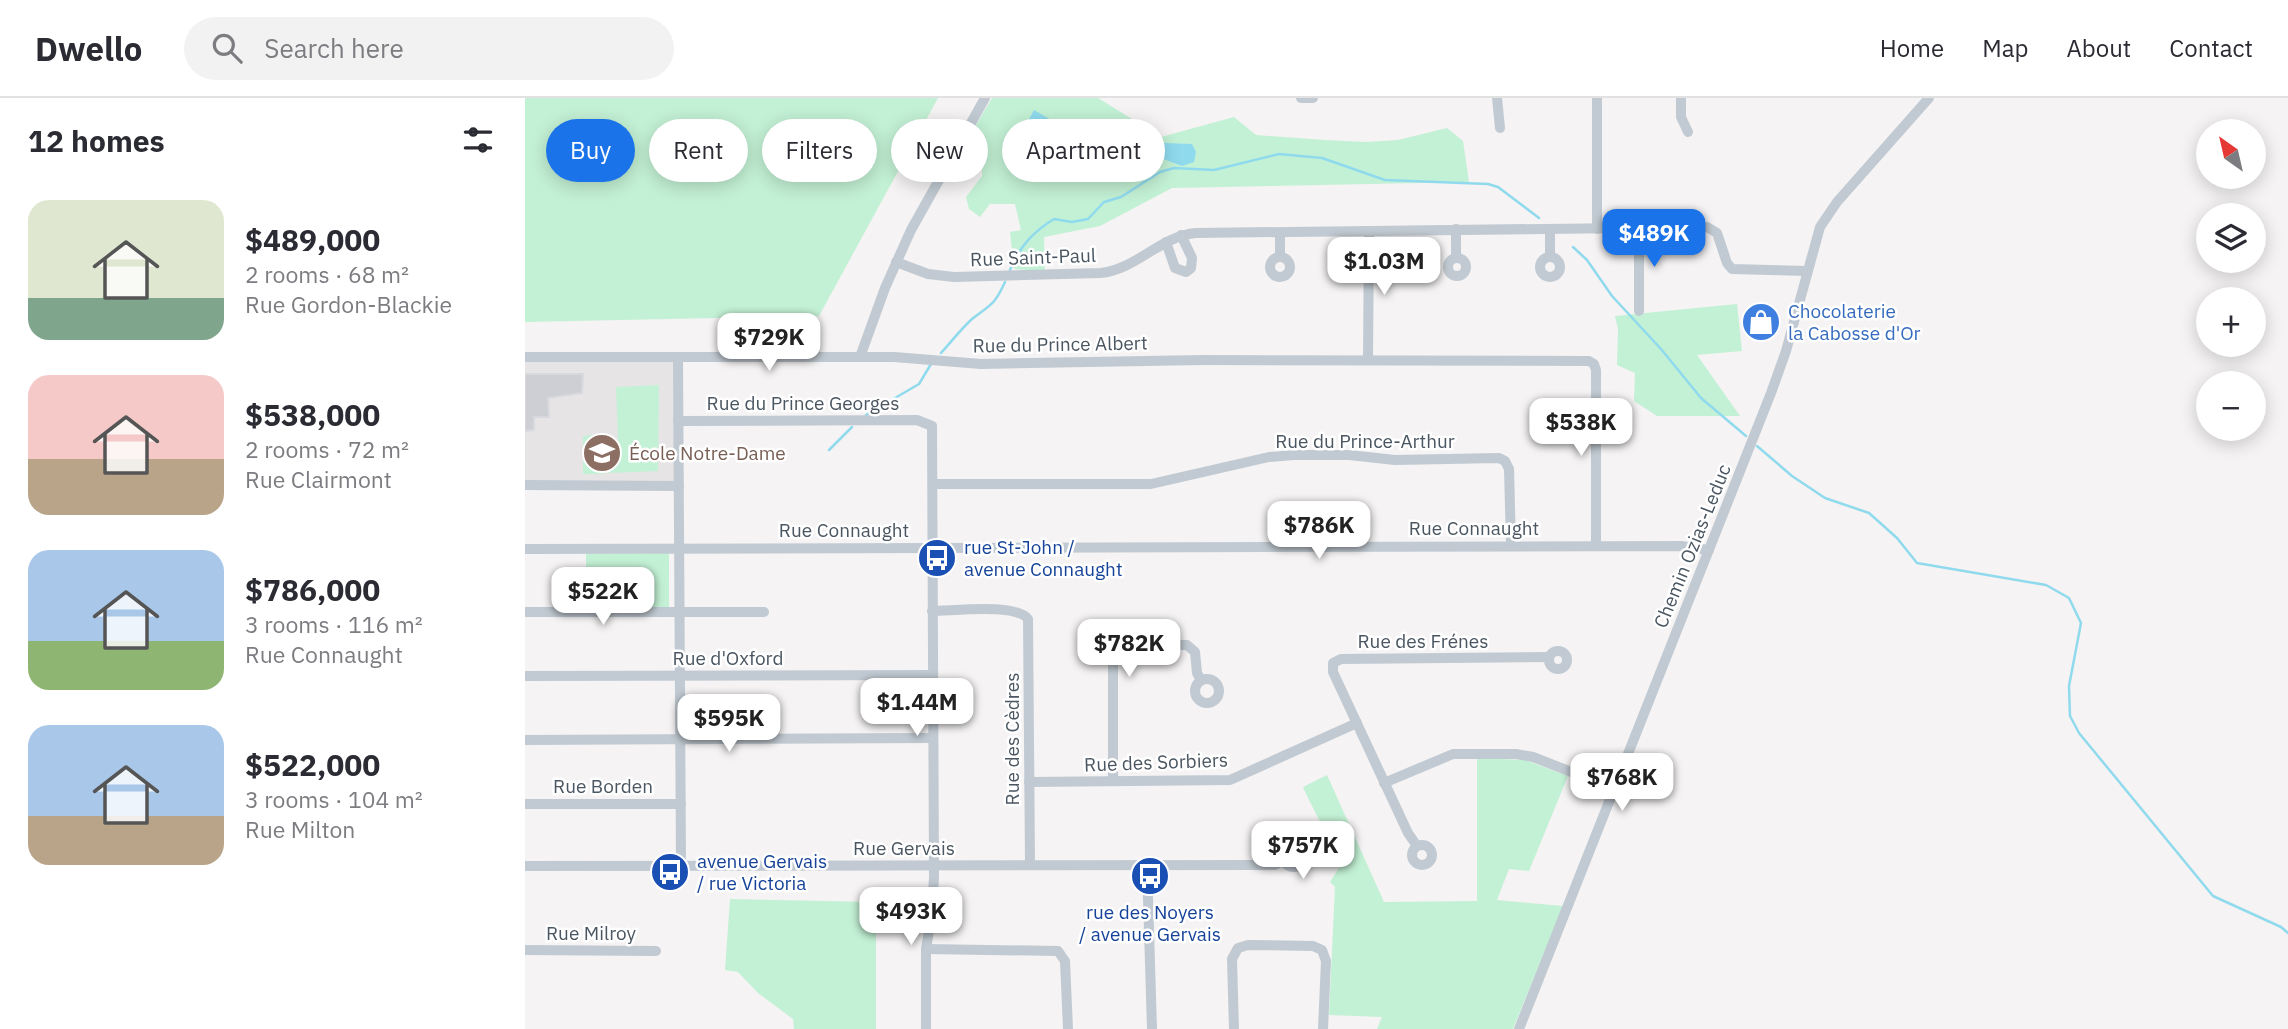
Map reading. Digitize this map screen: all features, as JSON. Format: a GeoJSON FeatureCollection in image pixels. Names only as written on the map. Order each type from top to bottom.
{"type":"FeatureCollection","features":[{"type":"Feature","properties":{"kind":"street"},"geometry":{"type":"LineString","coordinates":[[860,357],[896,262],[919,213],[985,98]]}},
{"type":"Feature","properties":{"kind":"street"},"geometry":{"type":"LineString","coordinates":[[1301,98],[1313,98]]}},
{"type":"Feature","properties":{"kind":"street"},"geometry":{"type":"LineString","coordinates":[[1497,98],[1500,128]]}},
{"type":"Feature","properties":{"kind":"street"},"geometry":{"type":"LineString","coordinates":[[1597,98],[1597,229]]}},
{"type":"Feature","properties":{"kind":"street"},"geometry":{"type":"LineString","coordinates":[[1681,98],[1681,117],[1688,132]]}},
{"type":"Feature","properties":{"kind":"street","name":"Chemin Ozias-Leduc"},"geometry":{"type":"LineString","coordinates":[[1519,1029],[1786,351],[1816,238],[1825,217],[1929,98]]}},
{"type":"Feature","properties":{"kind":"street"},"geometry":{"type":"LineString","coordinates":[[1639,228],[1639,311]]}},
{"type":"Feature","properties":{"kind":"street","name":"Rue Saint-Paul"},"geometry":{"type":"LineString","coordinates":[[896,262],[928,274],[954,277],[1105,272],[1123,267],[1181,235],[1207,232],[1369,233],[1456,229],[1709,228],[1717,233],[1728,265],[1732,269],[1807,271]]}},
{"type":"Feature","properties":{"kind":"street"},"geometry":{"type":"LineString","coordinates":[[1456,229],[1456,258]]}},
{"type":"Feature","properties":{"kind":"street"},"geometry":{"type":"LineString","coordinates":[[1550,229],[1550,257]]}},
{"type":"Feature","properties":{"kind":"street"},"geometry":{"type":"LineString","coordinates":[[1280,233],[1280,257]]}},
{"type":"Feature","properties":{"kind":"street"},"geometry":{"type":"LineString","coordinates":[[1369,233],[1369,360]]}},
{"type":"Feature","properties":{"kind":"street"},"geometry":{"type":"LineString","coordinates":[[1166,242],[1175,268],[1186,272],[1191,268],[1193,260],[1181,235]]}},
{"type":"Feature","properties":{"kind":"street","name":"Rue du Prince Albert"},"geometry":{"type":"LineString","coordinates":[[525,357],[918,357],[981,363],[1589,361],[1594,364],[1596,545]]}},
{"type":"Feature","properties":{"kind":"street"},"geometry":{"type":"LineString","coordinates":[[678,357],[681,866]]}},
{"type":"Feature","properties":{"kind":"street","name":"Rue du Prince Georges"},"geometry":{"type":"LineString","coordinates":[[678,421],[928,422],[934,431],[933,484]]}},
{"type":"Feature","properties":{"kind":"street","name":"Rue du Prince-Arthur"},"geometry":{"type":"LineString","coordinates":[[933,484],[1151,484],[1281,455],[1334,454],[1395,460],[1499,458],[1505,461],[1509,468],[1511,545]]}},
{"type":"Feature","properties":{"kind":"street"},"geometry":{"type":"LineString","coordinates":[[926,1029],[926,949],[932,912],[933,865],[933,484]]}},
{"type":"Feature","properties":{"kind":"street"},"geometry":{"type":"LineString","coordinates":[[525,485],[679,485]]}},
{"type":"Feature","properties":{"kind":"street","name":"Rue Connaught"},"geometry":{"type":"LineString","coordinates":[[525,549],[1596,545],[1687,546],[1709,550]]}},
{"type":"Feature","properties":{"kind":"street","name":"Rue des Cèdres"},"geometry":{"type":"LineString","coordinates":[[932,611],[1011,610],[1025,614],[1030,624],[1030,865]]}},
{"type":"Feature","properties":{"kind":"street"},"geometry":{"type":"LineString","coordinates":[[525,612],[764,612]]}},
{"type":"Feature","properties":{"kind":"street"},"geometry":{"type":"LineString","coordinates":[[1113,781],[1114,657],[1117,648],[1124,644],[1187,645],[1195,652],[1197,673],[1201,680]]}},
{"type":"Feature","properties":{"kind":"street","name":"Rue des Frénes"},"geometry":{"type":"LineString","coordinates":[[1417,846],[1384,783],[1332,670],[1332,664],[1338,659],[1549,657]]}},
{"type":"Feature","properties":{"kind":"street","name":"Rue d'Oxford"},"geometry":{"type":"LineString","coordinates":[[525,676],[932,675]]}},
{"type":"Feature","properties":{"kind":"street","name":"Rue des Sorbiers"},"geometry":{"type":"LineString","coordinates":[[1030,782],[1230,780],[1357,723]]}},
{"type":"Feature","properties":{"kind":"street"},"geometry":{"type":"LineString","coordinates":[[525,740],[933,738]]}},
{"type":"Feature","properties":{"kind":"street"},"geometry":{"type":"LineString","coordinates":[[1384,783],[1448,755],[1516,754],[1528,755],[1615,789]]}},
{"type":"Feature","properties":{"kind":"street","name":"Rue Borden"},"geometry":{"type":"LineString","coordinates":[[525,804],[681,804]]}},
{"type":"Feature","properties":{"kind":"street","name":"Rue Gervais"},"geometry":{"type":"LineString","coordinates":[[525,866],[1275,865],[1283,860]]}},
{"type":"Feature","properties":{"kind":"street"},"geometry":{"type":"LineString","coordinates":[[1147,865],[1152,1029]]}},
{"type":"Feature","properties":{"kind":"street"},"geometry":{"type":"LineString","coordinates":[[1234,1029],[1232,957],[1243,946],[1260,945],[1313,946],[1324,952],[1326,963],[1323,1029]]}},
{"type":"Feature","properties":{"kind":"street"},"geometry":{"type":"LineString","coordinates":[[926,949],[1058,951],[1066,963],[1068,1029]]}},
{"type":"Feature","properties":{"kind":"street","name":"Rue Milroy"},"geometry":{"type":"LineString","coordinates":[[525,950],[656,951]]}},
{"type":"Feature","properties":{"kind":"shaded area","name":"École Notre-Dame"},"geometry":{"type":"Polygon","coordinates":[[[525,357],[678,357],[679,486],[525,485],[525,357]]]}},
{"type":"Feature","properties":{"kind":"green space"},"geometry":{"type":"Polygon","coordinates":[[[525,98],[938,98],[927,119],[891,119],[892,182],[819,316],[525,322],[525,98]]]}},
{"type":"Feature","properties":{"kind":"green space"},"geometry":{"type":"Polygon","coordinates":[[[992,98],[1098,98],[1132,119],[1002,119],[1002,182],[1165,182],[1165,136],[1234,117],[1256,135],[1325,140],[1398,140],[1447,128],[1463,141],[1469,182],[1172,188],[1100,226],[1044,237],[1045,271],[1014,269],[1010,232],[1021,230],[1015,204],[990,204],[980,217],[969,209],[966,197],[977,182],[988,182],[988,119],[980,119],[992,98]]]}},
{"type":"Feature","properties":{"kind":"green space"},"geometry":{"type":"Polygon","coordinates":[[[1737,304],[1742,351],[1697,355],[1740,416],[1657,416],[1634,401],[1635,373],[1617,365],[1618,329],[1615,316],[1737,304]]]}},
{"type":"Feature","properties":{"kind":"green space"},"geometry":{"type":"Polygon","coordinates":[[[659,385],[658,471],[609,473],[610,458],[618,441],[616,387],[659,385]]]}},
{"type":"Feature","properties":{"kind":"green space"},"geometry":{"type":"Polygon","coordinates":[[[593,435],[604,446],[605,474],[583,474],[583,436],[593,435]]]}},
{"type":"Feature","properties":{"kind":"green space"},"geometry":{"type":"Polygon","coordinates":[[[669,553],[669,607],[572,607],[572,598],[642,599],[642,586],[592,587],[592,579],[572,580],[573,576],[586,574],[586,554],[669,553]]]}},
{"type":"Feature","properties":{"kind":"green space"},"geometry":{"type":"Polygon","coordinates":[[[1477,758],[1525,760],[1568,776],[1529,871],[1509,869],[1497,900],[1563,906],[1513,1029],[1377,1029],[1382,1017],[1329,1015],[1335,887],[1330,882],[1340,866],[1303,787],[1327,775],[1384,902],[1477,901],[1477,758]]]}},
{"type":"Feature","properties":{"kind":"green space"},"geometry":{"type":"Polygon","coordinates":[[[730,899],[876,902],[876,1029],[794,1029],[793,1019],[758,993],[738,972],[725,970],[730,899]]]}},
{"type":"Feature","properties":{"kind":"water"},"geometry":{"type":"Polygon","coordinates":[[[1034,110],[1049,119],[1029,119],[1034,110]]]}},
{"type":"Feature","properties":{"kind":"water"},"geometry":{"type":"Polygon","coordinates":[[[1165,143],[1192,144],[1196,152],[1194,162],[1182,166],[1165,160],[1165,143]]]}},
{"type":"Feature","properties":{"kind":"building"},"geometry":{"type":"Polygon","coordinates":[[[525,374],[583,374],[582,393],[548,398],[549,417],[534,417],[534,430],[525,431],[525,374]]]}},
{"type":"Feature","properties":{"kind":"building"},"geometry":{"type":"Polygon","coordinates":[[[592,579],[592,587],[642,586],[642,599],[573,598],[572,580],[592,579]]]}},
{"type":"Feature","properties":{"kind":"waterway"},"geometry":{"type":"LineString","coordinates":[[1010,270],[1028,240],[1054,219],[1072,222],[1088,219],[1104,202],[1121,197],[1160,172],[1174,168],[1214,170],[1279,154],[1322,158],[1385,180],[1488,184],[1498,187],[1539,218]]}},
{"type":"Feature","properties":{"kind":"waterway"},"geometry":{"type":"LineString","coordinates":[[1573,247],[1587,260],[1612,296],[1701,398],[1746,436]]}},
{"type":"Feature","properties":{"kind":"waterway"},"geometry":{"type":"LineString","coordinates":[[941,353],[968,323],[995,300],[1005,282]]}},
{"type":"Feature","properties":{"kind":"waterway"},"geometry":{"type":"LineString","coordinates":[[866,415],[919,384],[931,364]]}},
{"type":"Feature","properties":{"kind":"waterway"},"geometry":{"type":"LineString","coordinates":[[829,450],[852,427]]}},
{"type":"Feature","properties":{"kind":"waterway"},"geometry":{"type":"LineString","coordinates":[[1757,446],[1792,476],[1825,498],[1869,513],[1897,538],[1917,563],[2046,585],[2069,598],[2081,623],[2069,686],[2070,716],[2079,733],[2213,896],[2281,927],[2288,933]]}},
{"type":"Feature","properties":{"kind":"place","name":"Chocolaterie la Cabosse d'Or"},"geometry":{"type":"Point","coordinates":[1761,322]}},
{"type":"Feature","properties":{"kind":"place","name":"École Notre-Dame"},"geometry":{"type":"Point","coordinates":[602,453]}},
{"type":"Feature","properties":{"kind":"place","name":"rue St-John / avenue Connaught"},"geometry":{"type":"Point","coordinates":[937,558]}},
{"type":"Feature","properties":{"kind":"place","name":"avenue Gervais / rue Victoria"},"geometry":{"type":"Point","coordinates":[670,872]}},
{"type":"Feature","properties":{"kind":"place","name":"rue des Noyers / avenue Gervais"},"geometry":{"type":"Point","coordinates":[1150,876]}}]}
